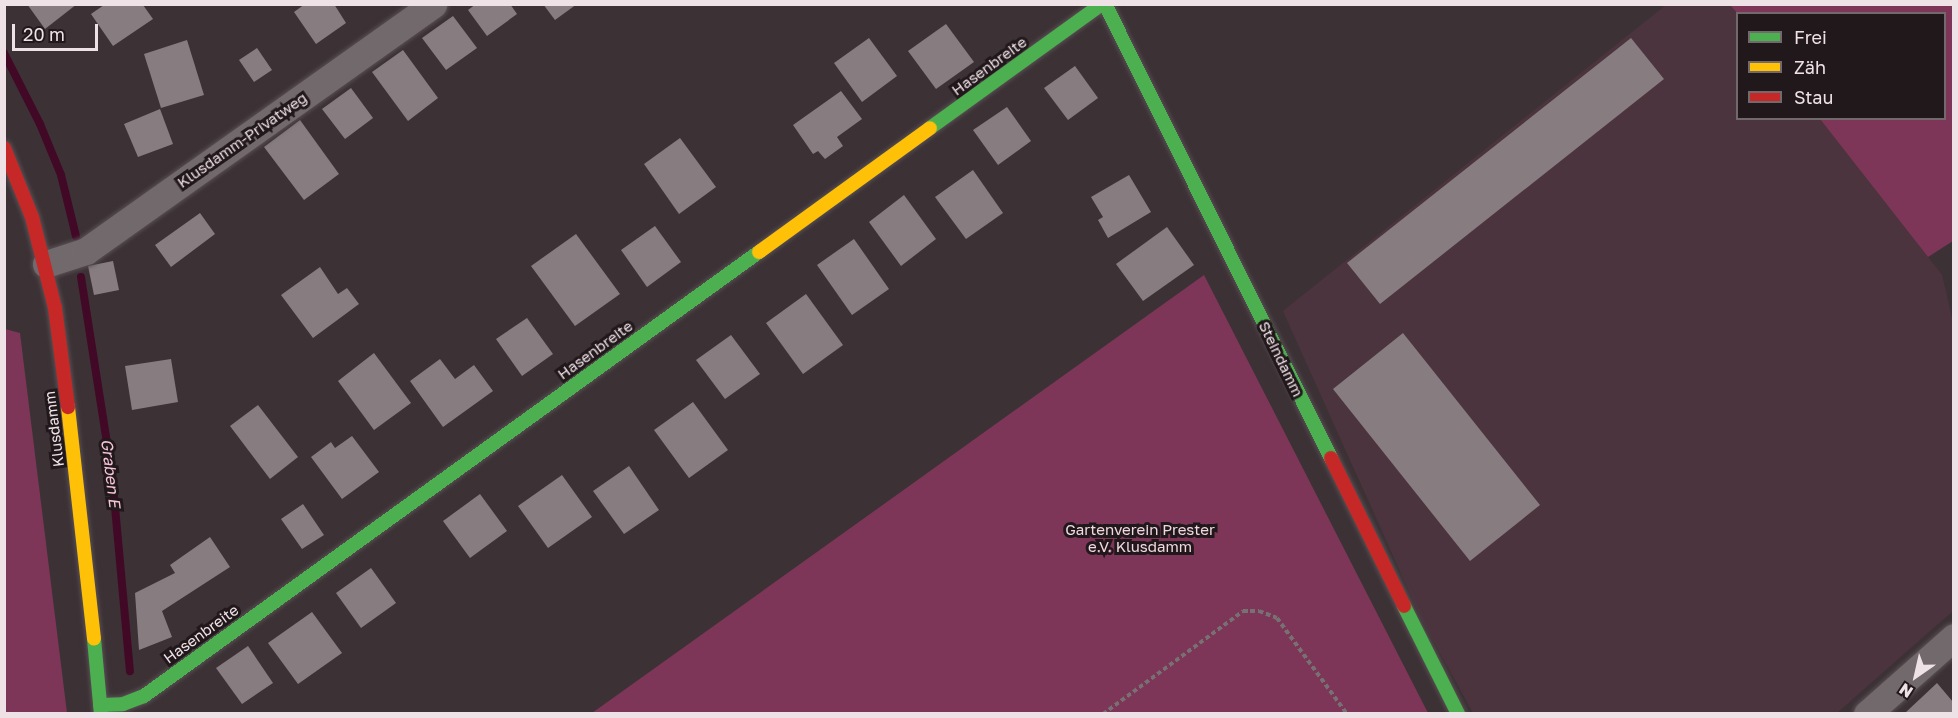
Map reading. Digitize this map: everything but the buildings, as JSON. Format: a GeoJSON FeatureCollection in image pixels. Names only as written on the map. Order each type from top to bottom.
{"type":"FeatureCollection","features":[{"type":"Feature","properties":{"kind":"street","name":"Klusdamm-Privatweg"},"geometry":{"type":"LineString","coordinates":[[46,264],[86,251],[433,4]]}},
{"type":"Feature","properties":{"kind":"street","name":"Hasenbreite"},"geometry":{"type":"LineString","coordinates":[[100,709],[144,696],[1104,4]]}},
{"type":"Feature","properties":{"kind":"street","name":"Steindamm"},"geometry":{"type":"LineString","coordinates":[[1104,4],[1458,714]]}},
{"type":"Feature","properties":{"kind":"street","name":"Klusdamm"},"geometry":{"type":"LineString","coordinates":[[4,148],[32,217],[46,264],[62,351],[93,618],[100,709]]}},
{"type":"Feature","properties":{"kind":"street"},"geometry":{"type":"LineString","coordinates":[[1867,714],[1953,637]]}},
{"type":"Feature","properties":{"kind":"path"},"geometry":{"type":"LineString","coordinates":[[1103,714],[1243,611],[1259,611],[1277,618],[1347,714]]}},
{"type":"Feature","properties":{"kind":"shaded area"},"geometry":{"type":"Polygon","coordinates":[[[1666,5],[1730,5],[1736,12],[1736,120],[1821,120],[1942,275],[1954,326],[1953,611],[1837,713],[1473,713],[1422,620],[1283,311],[1666,5]]]}},
{"type":"Feature","properties":{"kind":"green space"},"geometry":{"type":"Polygon","coordinates":[[[1730,5],[1953,5],[1953,241],[1928,257],[1821,120],[1946,120],[1946,12],[1736,12],[1730,5]]]}},
{"type":"Feature","properties":{"kind":"green space","name":"Gartenverein Prester e.V. Klusdamm"},"geometry":{"type":"Polygon","coordinates":[[[1204,275],[1428,713],[592,713],[1204,275]]]}},
{"type":"Feature","properties":{"kind":"green space"},"geometry":{"type":"Polygon","coordinates":[[[5,329],[20,333],[67,713],[5,713],[5,329]]]}},
{"type":"Feature","properties":{"kind":"waterway","name":"Graben E"},"geometry":{"type":"LineString","coordinates":[[4,53],[40,124],[61,175],[76,236]]}},
{"type":"Feature","properties":{"kind":"waterway","name":"Graben E"},"geometry":{"type":"LineString","coordinates":[[81,277],[112,474],[130,671]]}},
{"type":"Feature","properties":{"kind":"traffic: fast"},"geometry":{"type":"LineString","coordinates":[[930,128],[1102,4]]}},
{"type":"Feature","properties":{"kind":"traffic: fast"},"geometry":{"type":"LineString","coordinates":[[1105,4],[1331,458]]}},
{"type":"Feature","properties":{"kind":"traffic: fast"},"geometry":{"type":"LineString","coordinates":[[100,705],[123,704],[144,696],[759,252]]}},
{"type":"Feature","properties":{"kind":"traffic: fast"},"geometry":{"type":"LineString","coordinates":[[1404,606],[1458,714]]}},
{"type":"Feature","properties":{"kind":"traffic: fast"},"geometry":{"type":"LineString","coordinates":[[94,639],[101,714]]}},
{"type":"Feature","properties":{"kind":"traffic: slow"},"geometry":{"type":"LineString","coordinates":[[759,252],[930,128]]}},
{"type":"Feature","properties":{"kind":"traffic: slow"},"geometry":{"type":"LineString","coordinates":[[68,407],[94,639]]}},
{"type":"Feature","properties":{"kind":"traffic: jam"},"geometry":{"type":"LineString","coordinates":[[4,148],[32,217],[55,308],[68,407]]}},
{"type":"Feature","properties":{"kind":"traffic: jam"},"geometry":{"type":"LineString","coordinates":[[1331,458],[1404,606]]}}]}
